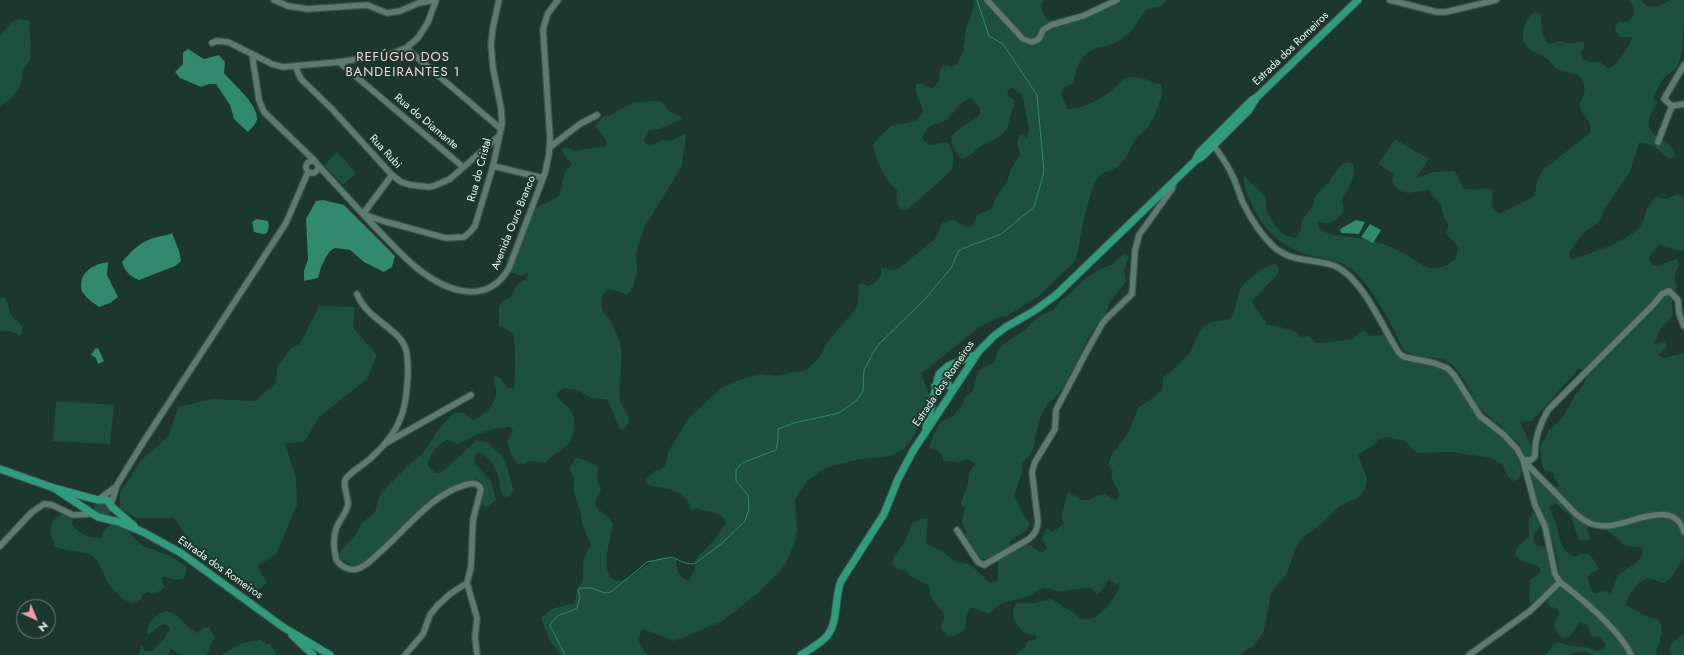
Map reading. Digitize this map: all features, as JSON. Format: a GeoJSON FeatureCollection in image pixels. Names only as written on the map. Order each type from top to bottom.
{"type":"FeatureCollection","features":[{"type":"Feature","properties":{"kind":"main road","name":"Estrada dos Romeiros"},"geometry":{"type":"LineString","coordinates":[[801,655],[821,641],[830,631],[835,616],[838,588],[841,581],[884,514],[904,467],[952,390],[976,355],[994,336],[1006,327],[1034,312],[1056,295],[1194,161],[1203,156],[1212,144],[1249,110],[1257,97],[1358,0]]}},
{"type":"Feature","properties":{"kind":"main road"},"geometry":{"type":"LineString","coordinates":[[925,432],[936,378],[948,366],[976,355]]}},
{"type":"Feature","properties":{"kind":"main road"},"geometry":{"type":"LineString","coordinates":[[935,386],[946,381],[952,390]]}},
{"type":"Feature","properties":{"kind":"main road","name":"Estrada dos Romeiros"},"geometry":{"type":"LineString","coordinates":[[0,468],[54,488],[98,500],[104,499],[143,532]]}},
{"type":"Feature","properties":{"kind":"main road","name":"Estrada dos Romeiros"},"geometry":{"type":"LineString","coordinates":[[54,488],[98,518],[119,522],[143,532],[187,557],[283,627],[330,655]]}},
{"type":"Feature","properties":{"kind":"main road"},"geometry":{"type":"LineString","coordinates":[[94,514],[93,506],[98,500]]}},
{"type":"Feature","properties":{"kind":"main road"},"geometry":{"type":"LineString","coordinates":[[104,518],[109,516],[112,505]]}},
{"type":"Feature","properties":{"kind":"main road","name":"Estrada dos Romeiros"},"geometry":{"type":"LineString","coordinates":[[283,627],[312,655]]}},
{"type":"Feature","properties":{"kind":"street"},"geometry":{"type":"LineString","coordinates":[[274,0],[284,5],[298,8],[327,5],[368,5],[387,13],[419,3],[436,0]]}},
{"type":"Feature","properties":{"kind":"street"},"geometry":{"type":"LineString","coordinates":[[368,5],[374,0]]}},
{"type":"Feature","properties":{"kind":"street"},"geometry":{"type":"LineString","coordinates":[[212,43],[228,42],[278,66],[339,62],[390,54],[406,48],[424,30],[436,0]]}},
{"type":"Feature","properties":{"kind":"street","name":"Rua do Cristal"},"geometry":{"type":"LineString","coordinates":[[363,214],[446,238],[464,237],[475,226],[493,166],[501,129],[502,115],[493,68],[491,44],[499,0]]}},
{"type":"Feature","properties":{"kind":"street","name":"Avenida Ouro Branco"},"geometry":{"type":"LineString","coordinates":[[252,54],[259,100],[269,117],[307,153],[408,260],[428,276],[444,285],[457,290],[473,292],[481,291],[494,286],[505,275],[545,173],[550,147],[543,29],[548,13],[558,0]]}},
{"type":"Feature","properties":{"kind":"street"},"geometry":{"type":"LineString","coordinates":[[987,0],[1022,39],[1032,42],[1038,39],[1043,30],[1051,25],[1083,16],[1117,0]]}},
{"type":"Feature","properties":{"kind":"street"},"geometry":{"type":"LineString","coordinates":[[1390,0],[1437,12],[1446,12],[1496,0]]}},
{"type":"Feature","properties":{"kind":"street"},"geometry":{"type":"LineString","coordinates":[[406,48],[501,129]]}},
{"type":"Feature","properties":{"kind":"street","name":"Rua do Diamante"},"geometry":{"type":"LineString","coordinates":[[339,62],[463,167]]}},
{"type":"Feature","properties":{"kind":"street"},"geometry":{"type":"LineString","coordinates":[[1672,106],[1664,99],[1684,65]]}},
{"type":"Feature","properties":{"kind":"street","name":"Rua Rubi"},"geometry":{"type":"LineString","coordinates":[[295,66],[301,79],[352,130],[392,175],[401,182],[429,187],[450,179],[500,136]]}},
{"type":"Feature","properties":{"kind":"street"},"geometry":{"type":"LineString","coordinates":[[1672,106],[1684,104]]}},
{"type":"Feature","properties":{"kind":"street"},"geometry":{"type":"LineString","coordinates":[[1658,142],[1672,106]]}},
{"type":"Feature","properties":{"kind":"street"},"geometry":{"type":"LineString","coordinates":[[550,147],[580,124],[598,115]]}},
{"type":"Feature","properties":{"kind":"street"},"geometry":{"type":"LineString","coordinates":[[1212,144],[1227,165],[1242,202],[1251,217],[1273,246],[1279,252],[1297,259],[1335,266],[1342,271],[1360,289],[1399,353],[1404,357],[1434,363],[1447,368],[1454,375],[1480,416],[1511,442],[1522,460],[1584,521],[1591,524],[1615,526],[1651,515],[1661,514],[1672,516],[1678,521],[1684,532]]}},
{"type":"Feature","properties":{"kind":"street"},"geometry":{"type":"LineString","coordinates":[[98,500],[117,485],[286,223],[308,172],[305,166],[314,162],[318,169],[315,172]]}},
{"type":"Feature","properties":{"kind":"street"},"geometry":{"type":"LineString","coordinates":[[493,166],[543,178]]}},
{"type":"Feature","properties":{"kind":"street"},"geometry":{"type":"LineString","coordinates":[[308,172],[320,171],[325,173]]}},
{"type":"Feature","properties":{"kind":"street"},"geometry":{"type":"LineString","coordinates":[[363,214],[392,175]]}},
{"type":"Feature","properties":{"kind":"street"},"geometry":{"type":"LineString","coordinates":[[957,530],[978,562],[984,565],[1029,539],[1034,534],[1037,529],[1038,522],[1032,472],[1055,429],[1056,410],[1102,324],[1132,294],[1135,251],[1139,235],[1172,189],[1175,180]]}},
{"type":"Feature","properties":{"kind":"street"},"geometry":{"type":"LineString","coordinates":[[1522,460],[1531,460],[1535,456],[1534,447],[1541,424],[1548,410],[1654,304],[1662,294],[1669,291],[1678,300],[1679,313],[1684,326]]}},
{"type":"Feature","properties":{"kind":"street"},"geometry":{"type":"LineString","coordinates":[[357,294],[360,301],[368,311],[403,341],[409,364],[402,415],[397,426],[373,456],[345,480],[348,503],[347,509],[336,529],[334,541],[336,559],[344,567],[356,569],[362,566],[389,545],[425,508],[454,489],[468,484],[475,483],[479,485],[481,489],[473,520],[471,567],[467,583],[477,618],[475,645],[477,655]]}},
{"type":"Feature","properties":{"kind":"street"},"geometry":{"type":"LineString","coordinates":[[384,444],[471,396]]}},
{"type":"Feature","properties":{"kind":"street"},"geometry":{"type":"LineString","coordinates":[[1522,460],[1531,494],[1548,535],[1555,574],[1560,582],[1602,618],[1626,645],[1631,655]]}},
{"type":"Feature","properties":{"kind":"street"},"geometry":{"type":"LineString","coordinates":[[112,505],[117,485]]}},
{"type":"Feature","properties":{"kind":"street"},"geometry":{"type":"LineString","coordinates":[[68,513],[75,510],[72,500]]}},
{"type":"Feature","properties":{"kind":"street"},"geometry":{"type":"LineString","coordinates":[[0,546],[32,512],[41,506],[52,505],[68,513],[76,515],[94,514]]}},
{"type":"Feature","properties":{"kind":"street"},"geometry":{"type":"LineString","coordinates":[[1469,655],[1525,615],[1560,582]]}},
{"type":"Feature","properties":{"kind":"street"},"geometry":{"type":"LineString","coordinates":[[405,655],[424,634],[430,615],[437,606],[450,594],[467,583]]}},
{"type":"Feature","properties":{"kind":"shaded area"},"geometry":{"type":"Polygon","coordinates":[[[973,0],[1043,0],[1041,6],[1043,12],[1045,17],[1051,23],[1058,18],[1085,13],[1118,0],[1167,0],[1159,7],[1147,9],[1131,32],[1118,41],[1088,52],[1078,66],[1074,83],[1065,86],[1061,94],[1068,109],[1074,109],[1102,97],[1124,79],[1130,77],[1161,84],[1162,93],[1155,115],[1149,126],[1135,139],[1127,156],[1119,166],[1108,172],[1102,173],[1094,183],[1085,214],[1076,260],[1039,296],[1007,316],[999,317],[978,328],[921,374],[930,396],[930,412],[904,449],[890,456],[859,459],[829,467],[819,472],[808,481],[795,499],[797,530],[795,542],[786,563],[758,593],[721,622],[674,641],[643,629],[640,632],[639,642],[647,655],[561,655],[549,639],[541,618],[552,609],[575,603],[577,590],[583,581],[583,562],[588,548],[591,546],[582,523],[580,510],[574,492],[574,479],[569,468],[576,458],[594,464],[599,468],[597,478],[601,491],[595,502],[596,507],[610,519],[613,524],[607,551],[608,571],[611,578],[617,581],[624,580],[651,562],[664,557],[677,560],[678,572],[688,581],[694,571],[695,560],[716,538],[726,522],[720,515],[713,512],[696,508],[691,511],[686,498],[681,494],[668,489],[647,485],[646,479],[666,464],[668,452],[688,419],[719,390],[736,381],[760,374],[776,376],[806,370],[819,358],[825,345],[855,310],[858,302],[859,284],[862,283],[868,286],[873,284],[881,276],[881,267],[892,270],[898,269],[935,239],[942,223],[953,219],[966,227],[970,227],[974,224],[976,216],[992,208],[996,197],[1007,183],[1010,171],[1020,155],[1018,139],[1021,134],[1024,134],[1025,138],[1027,138],[1029,129],[1023,98],[1021,94],[1018,93],[1013,87],[1007,91],[1009,97],[1014,100],[1014,103],[1007,128],[997,138],[980,147],[965,158],[962,159],[955,150],[952,137],[956,132],[980,114],[980,107],[971,98],[965,100],[950,117],[929,127],[922,137],[925,142],[930,145],[947,142],[953,155],[952,170],[907,210],[901,210],[897,205],[897,190],[889,182],[882,170],[876,157],[873,145],[877,139],[891,126],[915,121],[923,112],[916,92],[916,84],[922,83],[932,89],[940,80],[939,74],[941,68],[946,65],[952,67],[957,64],[963,52],[966,29],[974,6],[973,0]]]}},
{"type":"Feature","properties":{"kind":"shaded area"},"geometry":{"type":"Polygon","coordinates":[[[1629,0],[1640,0],[1647,6],[1653,7],[1660,6],[1670,0],[1684,0],[1683,34],[1680,60],[1674,71],[1664,78],[1658,87],[1654,100],[1658,102],[1649,119],[1651,131],[1669,145],[1675,156],[1670,159],[1652,145],[1639,143],[1630,172],[1604,210],[1601,219],[1597,224],[1582,235],[1569,253],[1571,259],[1578,258],[1607,247],[1627,237],[1642,224],[1647,208],[1657,197],[1667,199],[1678,194],[1684,198],[1684,250],[1659,245],[1651,254],[1649,259],[1652,265],[1658,266],[1676,259],[1680,264],[1675,277],[1677,286],[1672,303],[1673,315],[1661,329],[1653,345],[1665,341],[1667,347],[1658,355],[1664,358],[1684,353],[1684,556],[1676,571],[1668,581],[1664,583],[1647,578],[1643,580],[1633,589],[1625,605],[1648,617],[1657,619],[1661,624],[1661,642],[1655,652],[1659,655],[1593,655],[1578,652],[1568,655],[1545,655],[1554,644],[1560,642],[1565,645],[1585,647],[1597,651],[1604,649],[1605,643],[1601,638],[1590,635],[1586,624],[1580,622],[1569,637],[1563,638],[1557,634],[1554,623],[1560,612],[1556,608],[1550,607],[1547,602],[1554,591],[1553,585],[1539,598],[1529,603],[1530,580],[1539,574],[1541,569],[1521,560],[1515,555],[1516,549],[1529,537],[1529,518],[1533,513],[1539,513],[1542,525],[1536,532],[1534,542],[1538,546],[1545,547],[1559,580],[1558,561],[1554,546],[1528,473],[1532,469],[1556,487],[1560,486],[1554,478],[1554,473],[1545,471],[1543,468],[1540,447],[1549,430],[1563,417],[1575,395],[1583,386],[1587,375],[1584,369],[1578,369],[1532,421],[1520,422],[1533,450],[1528,461],[1519,444],[1477,405],[1465,381],[1452,364],[1442,359],[1419,356],[1404,351],[1381,306],[1358,275],[1350,268],[1340,263],[1309,255],[1291,248],[1282,243],[1268,230],[1257,214],[1247,194],[1244,176],[1266,197],[1266,209],[1275,226],[1285,235],[1295,238],[1301,230],[1303,219],[1312,208],[1316,195],[1343,164],[1346,162],[1353,164],[1353,179],[1342,199],[1344,212],[1332,222],[1326,223],[1318,221],[1318,227],[1327,233],[1364,239],[1388,246],[1431,269],[1445,266],[1456,259],[1458,247],[1446,233],[1448,222],[1444,218],[1441,205],[1428,190],[1408,193],[1400,190],[1392,181],[1394,174],[1378,164],[1395,139],[1429,159],[1415,179],[1433,172],[1453,171],[1458,176],[1463,188],[1492,190],[1492,208],[1499,214],[1531,198],[1535,194],[1537,181],[1543,170],[1591,132],[1591,127],[1579,105],[1583,97],[1585,87],[1579,76],[1555,68],[1548,59],[1531,50],[1523,41],[1524,28],[1528,17],[1535,12],[1541,15],[1542,34],[1549,44],[1560,41],[1572,44],[1584,42],[1584,48],[1581,53],[1582,59],[1588,62],[1600,62],[1609,69],[1619,59],[1631,40],[1632,37],[1620,37],[1616,32],[1615,27],[1619,22],[1629,21],[1632,18],[1634,12],[1632,4],[1629,0]],[[1556,504],[1550,506],[1561,543],[1566,551],[1575,557],[1580,554],[1588,554],[1595,562],[1598,569],[1588,576],[1590,587],[1594,593],[1606,591],[1610,595],[1617,577],[1639,560],[1643,551],[1639,546],[1632,547],[1626,545],[1610,532],[1596,527],[1587,527],[1590,539],[1584,541],[1578,539],[1571,516],[1556,504]]]}},
{"type":"Feature","properties":{"kind":"shaded area"},"geometry":{"type":"Polygon","coordinates":[[[19,19],[29,21],[31,58],[23,70],[22,80],[18,90],[10,99],[0,106],[0,36],[12,22],[19,19]]]}},
{"type":"Feature","properties":{"kind":"shaded area"},"geometry":{"type":"Polygon","coordinates":[[[188,49],[204,59],[219,55],[225,62],[224,73],[244,94],[254,107],[256,113],[257,119],[255,125],[248,132],[234,119],[230,105],[216,84],[209,84],[201,87],[180,78],[175,72],[183,64],[183,53],[188,49]]]}},
{"type":"Feature","properties":{"kind":"shaded area"},"geometry":{"type":"Polygon","coordinates":[[[658,101],[662,103],[669,111],[680,116],[682,119],[659,129],[649,130],[644,142],[650,146],[663,140],[670,141],[682,135],[686,135],[682,166],[644,228],[636,253],[637,272],[630,292],[626,295],[618,291],[608,289],[604,293],[602,300],[602,310],[613,325],[621,347],[620,399],[621,404],[629,418],[627,426],[622,431],[617,424],[611,407],[606,399],[594,399],[577,390],[564,388],[559,391],[557,396],[572,412],[574,420],[573,434],[567,445],[553,455],[546,463],[529,461],[524,464],[518,464],[511,454],[507,442],[513,431],[509,427],[494,429],[457,444],[448,439],[434,450],[428,462],[428,466],[436,473],[442,472],[477,440],[489,443],[505,462],[514,490],[510,496],[505,497],[503,495],[494,466],[486,456],[478,452],[474,457],[475,464],[491,481],[496,499],[488,507],[482,505],[481,499],[485,488],[482,482],[477,479],[468,482],[444,496],[418,515],[366,562],[356,565],[350,564],[341,559],[339,557],[341,550],[354,537],[362,523],[375,512],[379,497],[383,491],[424,452],[437,431],[450,416],[457,412],[463,413],[473,420],[485,413],[492,405],[495,397],[496,390],[494,376],[500,378],[507,388],[514,389],[514,338],[510,331],[499,326],[499,306],[504,300],[510,298],[518,284],[526,279],[529,273],[521,276],[509,271],[509,264],[506,260],[512,251],[525,238],[532,212],[539,206],[556,198],[560,194],[564,174],[572,163],[567,159],[562,151],[563,148],[565,147],[576,151],[605,146],[607,143],[606,140],[595,126],[602,117],[610,115],[632,103],[658,101]]]}},
{"type":"Feature","properties":{"kind":"shaded area"},"geometry":{"type":"Polygon","coordinates":[[[337,152],[356,173],[343,185],[324,165],[337,152]]]}},
{"type":"Feature","properties":{"kind":"shaded area"},"geometry":{"type":"Polygon","coordinates":[[[323,200],[344,205],[395,256],[392,267],[384,272],[364,262],[350,250],[335,248],[330,251],[326,257],[318,278],[304,281],[304,271],[308,259],[306,219],[316,201],[323,200]]]}},
{"type":"Feature","properties":{"kind":"shaded area"},"geometry":{"type":"Polygon","coordinates":[[[257,219],[268,221],[269,227],[267,233],[263,234],[254,232],[252,222],[257,219]]]}},
{"type":"Feature","properties":{"kind":"shaded area"},"geometry":{"type":"Polygon","coordinates":[[[1356,220],[1365,222],[1359,234],[1341,233],[1340,229],[1356,220]]]}},
{"type":"Feature","properties":{"kind":"shaded area"},"geometry":{"type":"Polygon","coordinates":[[[1370,224],[1381,230],[1373,243],[1361,237],[1370,224]]]}},
{"type":"Feature","properties":{"kind":"shaded area"},"geometry":{"type":"Polygon","coordinates":[[[172,233],[181,261],[175,266],[139,280],[128,273],[122,262],[133,250],[152,238],[172,233]]]}},
{"type":"Feature","properties":{"kind":"shaded area"},"geometry":{"type":"Polygon","coordinates":[[[1125,253],[1129,257],[1124,269],[1126,282],[1109,303],[1108,309],[1101,321],[1098,322],[1086,342],[1080,360],[1069,375],[1065,387],[1049,402],[1039,420],[1033,449],[1030,455],[1022,463],[1023,470],[1014,495],[1023,514],[1030,524],[1027,530],[1010,541],[1010,549],[1026,544],[1032,546],[1038,551],[1043,552],[1047,548],[1042,539],[1046,528],[1053,532],[1064,524],[1061,517],[1068,492],[1082,500],[1088,500],[1104,494],[1116,500],[1120,495],[1111,477],[1113,471],[1108,465],[1113,452],[1127,435],[1139,407],[1162,390],[1163,377],[1171,372],[1190,353],[1200,330],[1211,322],[1230,319],[1234,312],[1241,288],[1244,284],[1254,275],[1275,263],[1279,268],[1278,274],[1252,301],[1267,325],[1290,330],[1301,337],[1309,336],[1316,343],[1352,339],[1363,330],[1370,336],[1385,335],[1400,358],[1409,362],[1448,370],[1478,413],[1497,428],[1517,452],[1518,461],[1522,472],[1519,479],[1513,481],[1508,477],[1503,465],[1491,458],[1451,452],[1420,453],[1413,450],[1405,441],[1387,437],[1379,439],[1374,445],[1358,455],[1367,478],[1365,489],[1357,498],[1340,506],[1322,523],[1302,538],[1295,549],[1287,573],[1271,593],[1264,631],[1253,647],[1245,650],[1241,655],[1015,655],[1024,648],[1028,641],[1035,640],[1037,637],[1036,635],[1030,635],[1022,631],[1016,624],[1013,611],[1017,603],[1035,603],[1051,599],[1081,619],[1094,618],[1109,604],[1116,595],[1120,586],[1109,580],[1097,594],[1090,587],[1058,592],[1052,589],[1043,588],[1026,597],[1002,603],[987,614],[976,608],[970,608],[967,614],[965,629],[949,637],[941,629],[944,617],[943,612],[931,598],[929,586],[913,578],[905,570],[895,567],[893,564],[893,559],[905,541],[912,523],[922,518],[928,519],[926,542],[929,546],[940,550],[958,563],[960,562],[972,566],[990,583],[998,580],[998,557],[995,556],[989,559],[977,559],[965,540],[966,531],[962,522],[965,508],[961,505],[961,502],[968,483],[969,473],[975,464],[967,459],[958,463],[952,461],[943,462],[943,457],[940,454],[929,448],[934,433],[941,422],[954,415],[963,404],[964,398],[973,391],[976,377],[980,370],[995,362],[997,352],[1006,342],[1027,329],[1031,323],[1041,315],[1053,310],[1062,299],[1068,296],[1085,279],[1099,269],[1111,265],[1125,253]]]}},
{"type":"Feature","properties":{"kind":"shaded area"},"geometry":{"type":"Polygon","coordinates":[[[108,262],[107,275],[118,297],[110,303],[99,307],[82,292],[82,280],[84,275],[94,266],[108,262]]]}},
{"type":"Feature","properties":{"kind":"shaded area"},"geometry":{"type":"Polygon","coordinates":[[[0,298],[4,298],[6,300],[10,314],[23,327],[21,336],[10,331],[0,331],[0,298]]]}},
{"type":"Feature","properties":{"kind":"shaded area"},"geometry":{"type":"Polygon","coordinates":[[[319,306],[355,307],[353,328],[377,355],[367,379],[320,416],[304,442],[285,443],[296,479],[297,505],[276,554],[257,566],[267,583],[257,591],[232,575],[224,574],[205,560],[192,545],[174,518],[136,518],[120,508],[120,493],[141,460],[169,436],[178,407],[212,399],[255,401],[276,383],[277,367],[291,348],[300,344],[319,306]]]}},
{"type":"Feature","properties":{"kind":"shaded area"},"geometry":{"type":"Polygon","coordinates":[[[98,348],[104,361],[98,364],[96,358],[91,355],[95,349],[98,348]]]}},
{"type":"Feature","properties":{"kind":"shaded area"},"geometry":{"type":"Polygon","coordinates":[[[56,401],[114,405],[110,444],[53,441],[56,401]]]}},
{"type":"Feature","properties":{"kind":"shaded area"},"geometry":{"type":"Polygon","coordinates":[[[96,503],[105,503],[111,507],[110,513],[105,516],[95,512],[94,506],[96,503]]]}},
{"type":"Feature","properties":{"kind":"shaded area"},"geometry":{"type":"Polygon","coordinates":[[[62,514],[68,515],[73,519],[72,525],[78,531],[92,537],[101,538],[107,527],[112,525],[115,524],[122,526],[137,542],[179,561],[187,567],[184,578],[175,580],[162,577],[162,583],[165,586],[159,592],[152,594],[147,592],[135,603],[125,600],[114,591],[94,557],[85,553],[61,549],[53,545],[55,543],[51,536],[51,527],[55,519],[62,514]]]}},
{"type":"Feature","properties":{"kind":"shaded area"},"geometry":{"type":"Polygon","coordinates":[[[166,611],[176,615],[189,628],[198,633],[203,628],[209,627],[215,637],[206,655],[181,655],[171,649],[169,655],[139,655],[141,646],[143,646],[144,651],[152,651],[164,639],[170,629],[168,625],[162,624],[148,635],[147,629],[153,619],[166,611]]]}},
{"type":"Feature","properties":{"kind":"shaded area"},"geometry":{"type":"Polygon","coordinates":[[[1684,634],[1684,655],[1671,655],[1671,643],[1684,634]]]}},
{"type":"Feature","properties":{"kind":"shaded area"},"geometry":{"type":"Polygon","coordinates":[[[261,640],[266,644],[270,644],[277,655],[221,655],[243,643],[261,640]]]}},
{"type":"Feature","properties":{"kind":"waterway"},"geometry":{"type":"LineString","coordinates":[[565,655],[550,625],[559,615],[577,608],[580,597],[578,590],[580,588],[591,588],[605,593],[611,592],[647,562],[672,557],[685,563],[694,564],[721,544],[745,521],[749,509],[748,495],[736,481],[736,470],[742,463],[776,450],[778,429],[794,423],[839,413],[857,400],[863,391],[864,370],[878,345],[925,299],[951,268],[959,250],[1001,234],[1034,207],[1044,172],[1037,95],[1003,44],[989,36],[977,0]]}},
{"type":"Feature","properties":{"kind":"district","name":"REFÚGIO DOS BANDEIRANTES 1"},"geometry":{"type":"Point","coordinates":[403,66]}}]}
